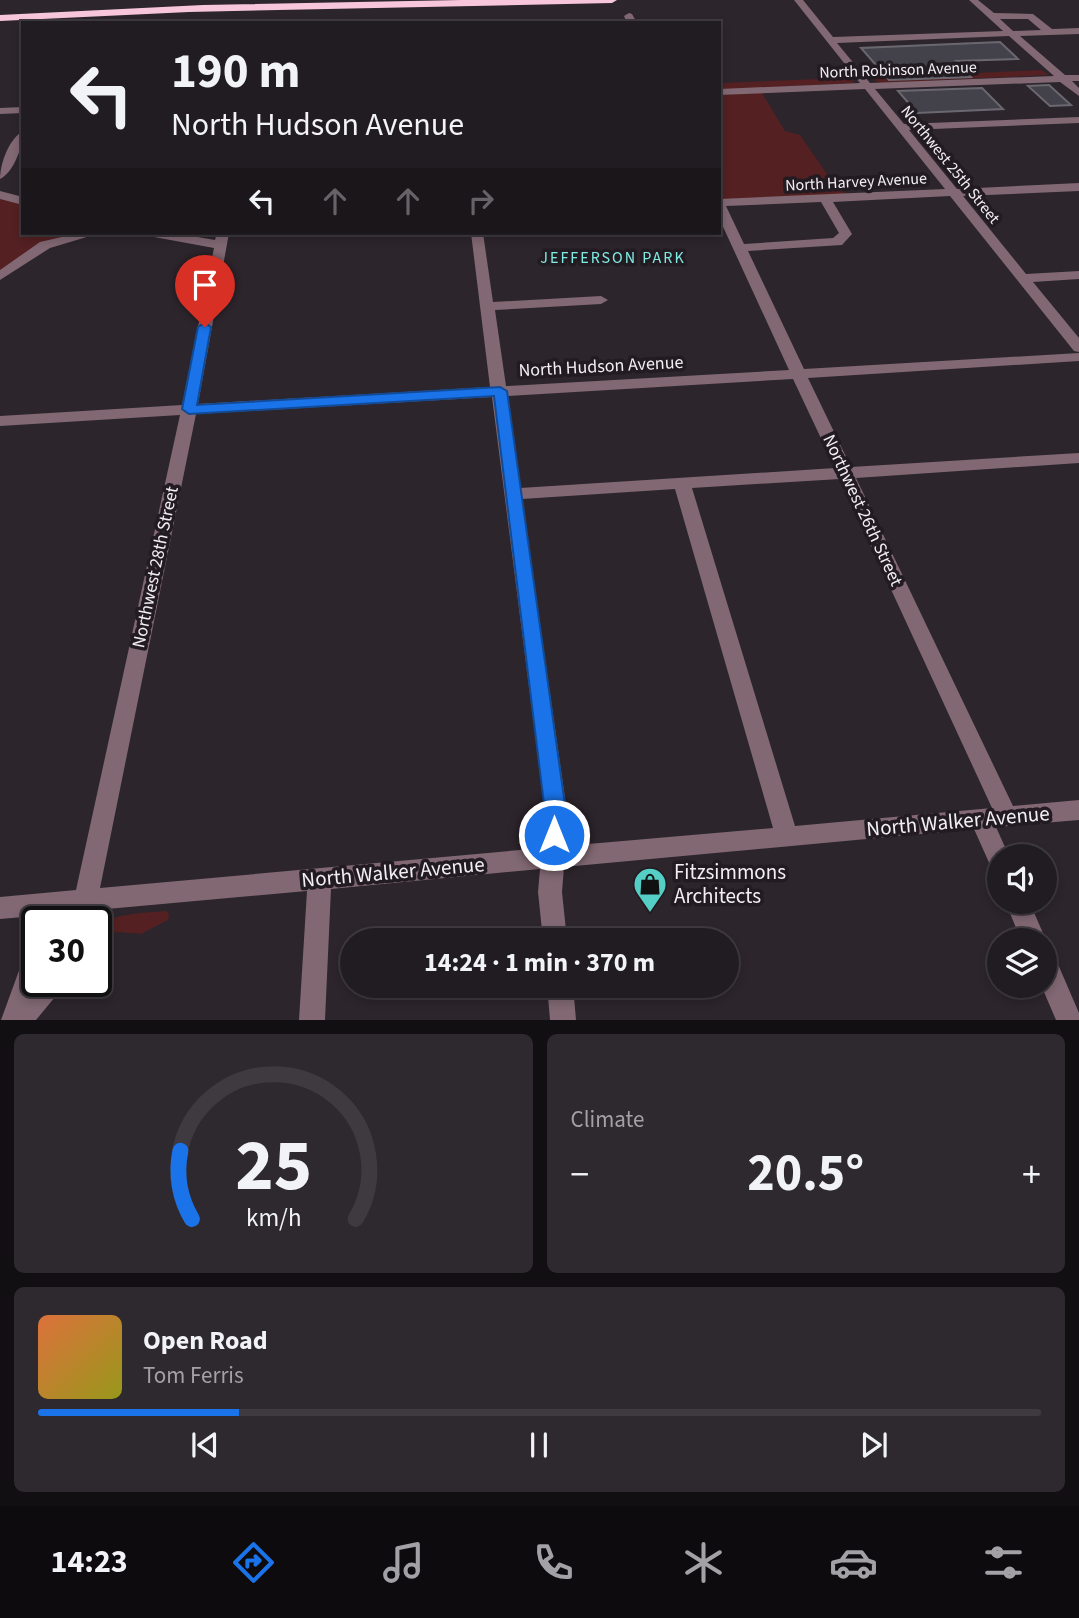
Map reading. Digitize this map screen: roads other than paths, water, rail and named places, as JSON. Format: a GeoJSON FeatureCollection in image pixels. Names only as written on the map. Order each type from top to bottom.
{"type":"FeatureCollection","features":[{"type":"Feature","properties":{"kind":"highway"},"geometry":{"type":"LineString","coordinates":[[0,7],[145,0]]}},
{"type":"Feature","properties":{"kind":"highway"},"geometry":{"type":"LineString","coordinates":[[0,18],[387,0]]}},
{"type":"Feature","properties":{"kind":"highway"},"geometry":{"type":"LineString","coordinates":[[190,9],[612,0]]}},
{"type":"Feature","properties":{"kind":"street","name":"Northwest 25th Street"},"geometry":{"type":"LineString","coordinates":[[798,0],[1079,348]]}},
{"type":"Feature","properties":{"kind":"street"},"geometry":{"type":"LineString","coordinates":[[973,0],[1079,93]]}},
{"type":"Feature","properties":{"kind":"street"},"geometry":{"type":"LineString","coordinates":[[992,16],[1030,16],[1050,32]]}},
{"type":"Feature","properties":{"kind":"street"},"geometry":{"type":"LineString","coordinates":[[830,40],[1079,31]]}},
{"type":"Feature","properties":{"kind":"street"},"geometry":{"type":"LineString","coordinates":[[1036,68],[1069,66]]}},
{"type":"Feature","properties":{"kind":"street","name":"North Robinson Avenue"},"geometry":{"type":"LineString","coordinates":[[721,80],[899,73]]}},
{"type":"Feature","properties":{"kind":"street","name":"North Robinson Avenue"},"geometry":{"type":"LineString","coordinates":[[721,92],[1079,78]]}},
{"type":"Feature","properties":{"kind":"street"},"geometry":{"type":"LineString","coordinates":[[0,111],[21,110]]}},
{"type":"Feature","properties":{"kind":"street"},"geometry":{"type":"LineString","coordinates":[[900,127],[1079,120]]}},
{"type":"Feature","properties":{"kind":"street"},"geometry":{"type":"LineString","coordinates":[[0,175],[21,138]]}},
{"type":"Feature","properties":{"kind":"street","name":"North Harvey Avenue"},"geometry":{"type":"LineString","coordinates":[[721,204],[1079,187]]}},
{"type":"Feature","properties":{"kind":"street"},"geometry":{"type":"LineString","coordinates":[[0,195],[21,200]]}},
{"type":"Feature","properties":{"kind":"street"},"geometry":{"type":"LineString","coordinates":[[740,248],[837,242],[846,234],[825,199]]}},
{"type":"Feature","properties":{"kind":"street","name":"Northwest 26th Street"},"geometry":{"type":"LineString","coordinates":[[721,208],[1007,817]]}},
{"type":"Feature","properties":{"kind":"street"},"geometry":{"type":"LineString","coordinates":[[0,276],[45,245],[86,235]]}},
{"type":"Feature","properties":{"kind":"street"},"geometry":{"type":"LineString","coordinates":[[176,235],[221,239]]}},
{"type":"Feature","properties":{"kind":"street"},"geometry":{"type":"LineString","coordinates":[[477,235],[556,812],[550,892],[554,928]]}},
{"type":"Feature","properties":{"kind":"street","name":"Northwest 28th Street"},"geometry":{"type":"LineString","coordinates":[[83,906],[189,409],[221,239]]}},
{"type":"Feature","properties":{"kind":"street"},"geometry":{"type":"LineString","coordinates":[[1023,278],[1079,275]]}},
{"type":"Feature","properties":{"kind":"street"},"geometry":{"type":"LineString","coordinates":[[488,306],[601,300]]}},
{"type":"Feature","properties":{"kind":"street","name":"North Hudson Avenue"},"geometry":{"type":"LineString","coordinates":[[0,421],[1079,357]]}},
{"type":"Feature","properties":{"kind":"street"},"geometry":{"type":"LineString","coordinates":[[513,494],[1079,457]]}},
{"type":"Feature","properties":{"kind":"street"},"geometry":{"type":"LineString","coordinates":[[682,484],[787,837]]}},
{"type":"Feature","properties":{"kind":"street","name":"North Walker Avenue"},"geometry":{"type":"LineString","coordinates":[[112,907],[320,879],[1079,810]]}},
{"type":"Feature","properties":{"kind":"street"},"geometry":{"type":"LineString","coordinates":[[981,819],[992,844]]}},
{"type":"Feature","properties":{"kind":"street"},"geometry":{"type":"LineString","coordinates":[[312,1020],[320,879]]}},
{"type":"Feature","properties":{"kind":"street","name":"North Walker Avenue"},"geometry":{"type":"LineString","coordinates":[[0,908],[21,909]]}},
{"type":"Feature","properties":{"kind":"street"},"geometry":{"type":"LineString","coordinates":[[1057,988],[1071,1015]]}},
{"type":"Feature","properties":{"kind":"street"},"geometry":{"type":"LineString","coordinates":[[17,1020],[24,997]]}},
{"type":"Feature","properties":{"kind":"street"},"geometry":{"type":"LineString","coordinates":[[17,1020],[38,997]]}},
{"type":"Feature","properties":{"kind":"street"},"geometry":{"type":"LineString","coordinates":[[561,998],[563,1020]]}},
{"type":"Feature","properties":{"kind":"place","name":"Fitzsimmons Architects"},"geometry":{"type":"Point","coordinates":[650,914]}},
{"type":"Feature","properties":{"kind":"district","name":"JEFFERSON PARK"},"geometry":{"type":"Point","coordinates":[613,257]}}]}
